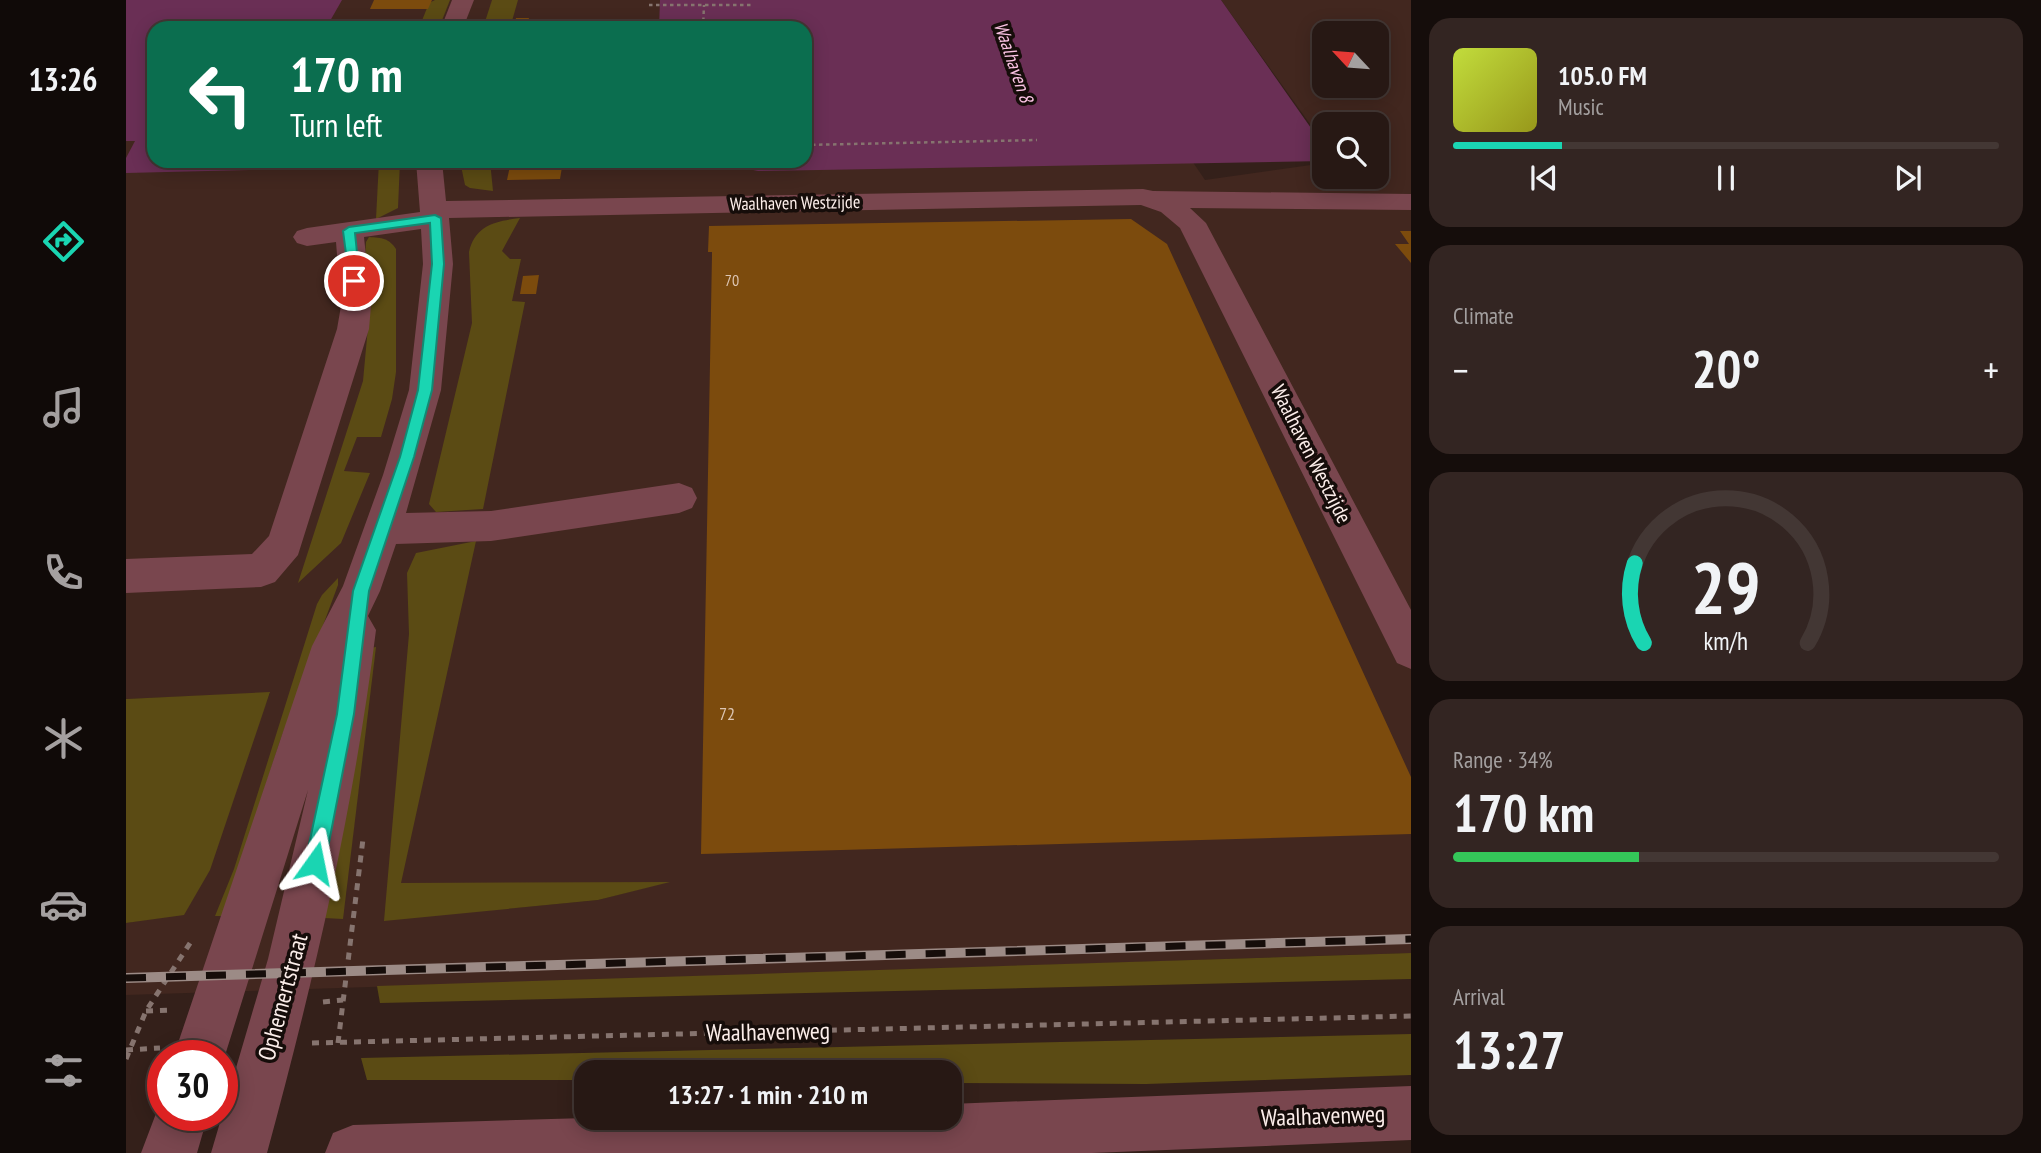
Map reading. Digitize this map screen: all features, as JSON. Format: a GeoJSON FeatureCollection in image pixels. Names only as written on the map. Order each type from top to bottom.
{"type":"FeatureCollection","features":[{"type":"Feature","properties":{"kind":"street"},"geometry":{"type":"LineString","coordinates":[[455,21],[463,0]]}},
{"type":"Feature","properties":{"kind":"street","name":"Ophemertstraat"},"geometry":{"type":"LineString","coordinates":[[206,1040],[332,646],[361,591],[419,419],[425,390],[438,264],[430,168]]}},
{"type":"Feature","properties":{"kind":"street"},"geometry":{"type":"LineString","coordinates":[[1239,199],[1297,187],[1411,180]]}},
{"type":"Feature","properties":{"kind":"street"},"geometry":{"type":"LineString","coordinates":[[1239,199],[1411,194]]}},
{"type":"Feature","properties":{"kind":"street","name":"Waalhaven Westzijde"},"geometry":{"type":"LineString","coordinates":[[307,237],[435,214],[1102,198],[1411,202]]}},
{"type":"Feature","properties":{"kind":"street","name":"Waalhaven Westzijde"},"geometry":{"type":"LineString","coordinates":[[1156,199],[1171,206],[1192,223],[1411,650]]}},
{"type":"Feature","properties":{"kind":"street"},"geometry":{"type":"LineString","coordinates":[[1239,199],[1353,210],[1411,211]]}},
{"type":"Feature","properties":{"kind":"street"},"geometry":{"type":"LineString","coordinates":[[1239,199],[1372,221],[1411,223]]}},
{"type":"Feature","properties":{"kind":"street"},"geometry":{"type":"LineString","coordinates":[[126,576],[261,570],[285,544],[353,329],[356,306],[349,231]]}},
{"type":"Feature","properties":{"kind":"street"},"geometry":{"type":"LineString","coordinates":[[381,530],[491,526],[679,498]]}},
{"type":"Feature","properties":{"kind":"street","name":"Ophemertstraat"},"geometry":{"type":"LineString","coordinates":[[239,1153],[300,938],[345,714],[361,591]]}},
{"type":"Feature","properties":{"kind":"street","name":"Waalhavenweg"},"geometry":{"type":"LineString","coordinates":[[353,1153],[641,1145],[980,1128],[1411,1113]]}},
{"type":"Feature","properties":{"kind":"street"},"geometry":{"type":"LineString","coordinates":[[169,1153],[176,1131]]}},
{"type":"Feature","properties":{"kind":"path"},"geometry":{"type":"LineString","coordinates":[[649,5],[753,5]]}},
{"type":"Feature","properties":{"kind":"path"},"geometry":{"type":"LineString","coordinates":[[703,21],[704,5]]}},
{"type":"Feature","properties":{"kind":"path"},"geometry":{"type":"LineString","coordinates":[[812,145],[1037,140]]}},
{"type":"Feature","properties":{"kind":"path","name":"Waalhavenweg"},"geometry":{"type":"LineString","coordinates":[[271,1043],[1411,1016]]}},
{"type":"Feature","properties":{"kind":"path"},"geometry":{"type":"LineString","coordinates":[[126,1059],[128,1050],[147,1050]]}},
{"type":"Feature","properties":{"kind":"shaded area"},"geometry":{"type":"Polygon","coordinates":[[[287,0],[689,0],[688,21],[276,21],[287,0]]]}},
{"type":"Feature","properties":{"kind":"shaded area"},"geometry":{"type":"Polygon","coordinates":[[[435,0],[450,0],[442,21],[422,21],[429,3],[435,0]]]}},
{"type":"Feature","properties":{"kind":"shaded area"},"geometry":{"type":"Polygon","coordinates":[[[492,0],[518,0],[512,21],[485,21],[492,0]]]}},
{"type":"Feature","properties":{"kind":"shaded area"},"geometry":{"type":"Polygon","coordinates":[[[1221,0],[1411,0],[1411,953],[126,995],[126,923],[184,914],[270,693],[126,699],[126,111],[147,148],[147,168],[812,168],[812,161],[1186,152],[1205,180],[1312,165],[1312,189],[1389,189],[1389,112],[1312,112],[1312,127],[1221,0]],[[666,882],[384,920],[598,900],[666,882]]]}},
{"type":"Feature","properties":{"kind":"shaded area"},"geometry":{"type":"Polygon","coordinates":[[[379,168],[400,168],[398,208],[376,219],[379,168]]]}},
{"type":"Feature","properties":{"kind":"shaded area"},"geometry":{"type":"Polygon","coordinates":[[[461,168],[491,168],[493,191],[465,185],[461,168]]]}},
{"type":"Feature","properties":{"kind":"shaded area"},"geometry":{"type":"Polygon","coordinates":[[[520,218],[502,251],[510,259],[521,259],[512,301],[525,302],[483,509],[436,512],[429,504],[472,323],[469,252],[481,230],[495,223],[520,218]]]}},
{"type":"Feature","properties":{"kind":"shaded area"},"geometry":{"type":"Polygon","coordinates":[[[369,237],[385,239],[396,249],[396,372],[392,399],[381,437],[357,437],[344,471],[370,473],[341,543],[298,583],[363,381],[373,273],[364,270],[366,242],[369,237]]]}},
{"type":"Feature","properties":{"kind":"shaded area"},"geometry":{"type":"Polygon","coordinates":[[[476,541],[401,883],[670,882],[598,900],[384,921],[409,634],[407,573],[416,553],[476,541]]]}},
{"type":"Feature","properties":{"kind":"shaded area"},"geometry":{"type":"Polygon","coordinates":[[[338,578],[338,585],[280,741],[223,916],[215,916],[234,869],[317,604],[338,578]]]}},
{"type":"Feature","properties":{"kind":"shaded area"},"geometry":{"type":"Polygon","coordinates":[[[376,647],[343,919],[324,918],[370,648],[376,647]]]}},
{"type":"Feature","properties":{"kind":"shaded area"},"geometry":{"type":"Polygon","coordinates":[[[270,692],[210,870],[184,915],[126,923],[126,699],[270,692]]]}},
{"type":"Feature","properties":{"kind":"shaded area"},"geometry":{"type":"Polygon","coordinates":[[[1411,953],[1411,979],[380,1003],[377,986],[1411,953]]]}},
{"type":"Feature","properties":{"kind":"shaded area"},"geometry":{"type":"Polygon","coordinates":[[[1411,1034],[1411,1075],[1146,1084],[962,1083],[962,1060],[574,1060],[574,1080],[367,1080],[361,1058],[1411,1034]]]}},
{"type":"Feature","properties":{"kind":"water"},"geometry":{"type":"Polygon","coordinates":[[[126,0],[342,0],[330,21],[147,21],[147,168],[251,168],[250,170],[126,173],[126,158],[135,141],[126,141],[126,0]]]}},
{"type":"Feature","properties":{"kind":"water","name":"Waalhaven 8"},"geometry":{"type":"Polygon","coordinates":[[[660,0],[1221,0],[1312,130],[1312,161],[758,171],[743,168],[812,168],[812,21],[659,21],[660,0]]]}},
{"type":"Feature","properties":{"kind":"building"},"geometry":{"type":"Polygon","coordinates":[[[374,0],[432,0],[428,9],[370,9],[374,0]]]}},
{"type":"Feature","properties":{"kind":"building"},"geometry":{"type":"Polygon","coordinates":[[[516,18],[529,18],[528,21],[515,21],[516,18]]]}},
{"type":"Feature","properties":{"kind":"building"},"geometry":{"type":"Polygon","coordinates":[[[510,168],[562,168],[560,179],[507,180],[510,168]]]}},
{"type":"Feature","properties":{"kind":"building"},"geometry":{"type":"Polygon","coordinates":[[[1131,219],[1167,244],[1411,777],[1411,834],[701,854],[712,255],[712,252],[708,252],[709,226],[1131,219]]]}},
{"type":"Feature","properties":{"kind":"building"},"geometry":{"type":"Polygon","coordinates":[[[1400,231],[1411,231],[1411,263],[1395,244],[1409,244],[1400,231]]]}},
{"type":"Feature","properties":{"kind":"building"},"geometry":{"type":"Polygon","coordinates":[[[539,275],[536,294],[520,294],[523,276],[539,275]]]}},
{"type":"Feature","properties":{"kind":"railway"},"geometry":{"type":"LineString","coordinates":[[126,978],[1411,939]]}},
{"type":"Feature","properties":{"kind":"route"},"geometry":{"type":"LineString","coordinates":[[315,863],[345,714],[361,591],[407,457],[425,390],[433,335],[438,264],[435,218],[349,231],[354,281]]}}]}
